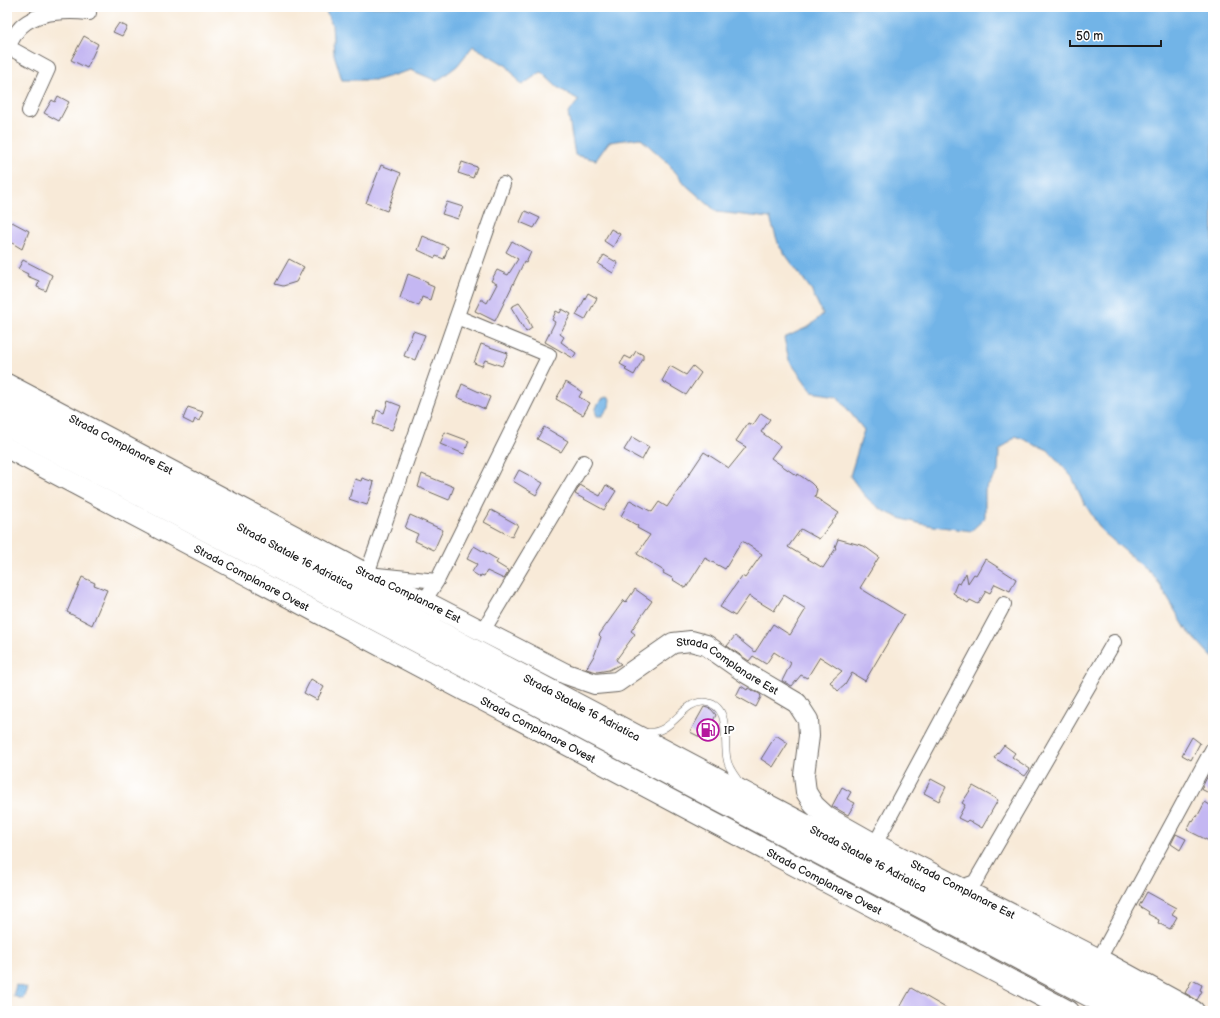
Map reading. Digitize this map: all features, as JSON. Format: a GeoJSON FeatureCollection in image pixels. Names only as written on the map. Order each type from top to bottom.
{"type":"FeatureCollection","features":[{"type":"Feature","properties":{"kind":"highway","name":"Strada Statale 16 Adriatica"},"geometry":{"type":"LineString","coordinates":[[7,404],[1157,1011]]}},
{"type":"Feature","properties":{"kind":"highway","name":"Strada Statale 16 Adriatica"},"geometry":{"type":"LineString","coordinates":[[7,425],[1119,1011]]}},
{"type":"Feature","properties":{"kind":"street"},"geometry":{"type":"LineString","coordinates":[[29,111],[48,69],[7,48],[22,25],[47,13],[89,13]]}},
{"type":"Feature","properties":{"kind":"street"},"geometry":{"type":"LineString","coordinates":[[437,581],[368,574],[503,184]]}},
{"type":"Feature","properties":{"kind":"street"},"geometry":{"type":"LineString","coordinates":[[424,600],[437,581],[549,355],[457,317]]}},
{"type":"Feature","properties":{"kind":"street","name":"Strada Complanare Est"},"geometry":{"type":"LineString","coordinates":[[7,384],[368,574],[424,600],[566,674],[595,684],[617,682],[673,643],[691,641],[706,645],[746,673],[797,703],[808,720],[809,736],[804,775],[806,792],[814,805],[827,817],[875,844],[1099,959],[1194,1011]]}},
{"type":"Feature","properties":{"kind":"street","name":"Strada Complanare Ovest"},"geometry":{"type":"LineString","coordinates":[[7,448],[1069,1011]]}},
{"type":"Feature","properties":{"kind":"street"},"geometry":{"type":"LineString","coordinates":[[483,631],[584,462]]}},
{"type":"Feature","properties":{"kind":"street"},"geometry":{"type":"LineString","coordinates":[[875,844],[1004,604]]}},
{"type":"Feature","properties":{"kind":"street"},"geometry":{"type":"LineString","coordinates":[[961,887],[975,882],[1114,642]]}},
{"type":"Feature","properties":{"kind":"street"},"geometry":{"type":"LineString","coordinates":[[1099,959],[1213,748]]}},
{"type":"Feature","properties":{"kind":"lane"},"geometry":{"type":"LineString","coordinates":[[623,729],[649,733],[664,729],[676,720],[685,709],[693,704],[704,702],[717,707],[722,715],[726,730],[725,745],[727,761],[733,774],[750,796]]}},
{"type":"Feature","properties":{"kind":"water"},"geometry":{"type":"Polygon","coordinates":[[[324,7],[1213,7],[1213,658],[1186,629],[1155,577],[1102,531],[1083,501],[1072,477],[1048,450],[1016,436],[999,451],[998,472],[985,490],[985,518],[971,531],[920,524],[885,511],[867,498],[850,476],[864,430],[837,396],[812,392],[789,360],[784,338],[810,326],[823,314],[810,288],[779,246],[770,218],[717,212],[687,186],[666,161],[640,138],[609,142],[596,160],[575,155],[568,113],[579,100],[557,87],[541,72],[522,85],[507,66],[473,46],[457,66],[437,81],[411,70],[377,80],[342,80],[334,54],[332,25],[324,7]]]}},
{"type":"Feature","properties":{"kind":"water"},"geometry":{"type":"Polygon","coordinates":[[[606,397],[610,399],[609,407],[602,416],[597,416],[597,405],[606,397]]]}},
{"type":"Feature","properties":{"kind":"water"},"geometry":{"type":"Polygon","coordinates":[[[16,985],[27,988],[23,999],[13,996],[16,985]]]}},
{"type":"Feature","properties":{"kind":"building"},"geometry":{"type":"Polygon","coordinates":[[[119,23],[127,27],[122,36],[113,32],[119,23]]]}},
{"type":"Feature","properties":{"kind":"building"},"geometry":{"type":"Polygon","coordinates":[[[84,36],[98,44],[87,68],[71,60],[84,36]]]}},
{"type":"Feature","properties":{"kind":"building"},"geometry":{"type":"Polygon","coordinates":[[[58,96],[69,102],[59,121],[44,113],[52,100],[55,102],[58,96]]]}},
{"type":"Feature","properties":{"kind":"building"},"geometry":{"type":"Polygon","coordinates":[[[462,162],[477,167],[473,178],[458,173],[462,162]]]}},
{"type":"Feature","properties":{"kind":"building"},"geometry":{"type":"Polygon","coordinates":[[[381,165],[401,173],[387,211],[366,203],[381,165]]]}},
{"type":"Feature","properties":{"kind":"building"},"geometry":{"type":"Polygon","coordinates":[[[447,202],[463,207],[458,219],[442,214],[447,202]]]}},
{"type":"Feature","properties":{"kind":"building"},"geometry":{"type":"Polygon","coordinates":[[[525,211],[540,218],[534,228],[520,222],[525,211]]]}},
{"type":"Feature","properties":{"kind":"building"},"geometry":{"type":"Polygon","coordinates":[[[12,222],[29,231],[22,249],[7,240],[7,231],[12,222]]]}},
{"type":"Feature","properties":{"kind":"building"},"geometry":{"type":"Polygon","coordinates":[[[611,229],[620,234],[613,247],[604,241],[611,229]]]}},
{"type":"Feature","properties":{"kind":"building"},"geometry":{"type":"Polygon","coordinates":[[[423,236],[448,247],[444,259],[436,256],[435,258],[418,250],[423,236]]]}},
{"type":"Feature","properties":{"kind":"building"},"geometry":{"type":"Polygon","coordinates":[[[512,241],[531,252],[526,263],[524,262],[495,321],[475,311],[481,299],[487,303],[497,284],[491,281],[497,270],[508,275],[518,259],[506,252],[512,241]]]}},
{"type":"Feature","properties":{"kind":"building"},"geometry":{"type":"Polygon","coordinates":[[[604,255],[618,263],[613,273],[598,264],[604,255]]]}},
{"type":"Feature","properties":{"kind":"building"},"geometry":{"type":"Polygon","coordinates":[[[289,259],[304,267],[296,282],[283,286],[275,284],[289,259]]]}},
{"type":"Feature","properties":{"kind":"building"},"geometry":{"type":"Polygon","coordinates":[[[23,260],[52,275],[46,291],[37,287],[39,281],[27,276],[28,274],[18,269],[23,260]]]}},
{"type":"Feature","properties":{"kind":"building"},"geometry":{"type":"Polygon","coordinates":[[[408,274],[428,282],[427,284],[434,287],[430,300],[422,297],[419,306],[400,298],[408,274]]]}},
{"type":"Feature","properties":{"kind":"building"},"geometry":{"type":"Polygon","coordinates":[[[588,293],[597,298],[585,320],[576,315],[588,293]]]}},
{"type":"Feature","properties":{"kind":"building"},"geometry":{"type":"Polygon","coordinates":[[[519,303],[529,317],[527,318],[532,328],[526,332],[511,307],[519,303]]]}},
{"type":"Feature","properties":{"kind":"building"},"geometry":{"type":"Polygon","coordinates":[[[562,309],[571,314],[560,334],[564,337],[561,342],[576,353],[573,358],[545,342],[555,322],[552,320],[556,311],[560,313],[562,309]]]}},
{"type":"Feature","properties":{"kind":"building"},"geometry":{"type":"Polygon","coordinates":[[[413,331],[425,335],[415,360],[404,356],[413,331]]]}},
{"type":"Feature","properties":{"kind":"building"},"geometry":{"type":"Polygon","coordinates":[[[481,344],[508,353],[502,366],[485,360],[482,366],[474,363],[481,344]]]}},
{"type":"Feature","properties":{"kind":"building"},"geometry":{"type":"Polygon","coordinates":[[[636,351],[643,355],[643,359],[634,375],[625,370],[627,368],[620,364],[625,356],[631,359],[636,351]]]}},
{"type":"Feature","properties":{"kind":"building"},"geometry":{"type":"Polygon","coordinates":[[[670,366],[686,375],[693,366],[701,373],[686,395],[662,381],[670,366]]]}},
{"type":"Feature","properties":{"kind":"building"},"geometry":{"type":"Polygon","coordinates":[[[566,382],[582,392],[579,397],[590,403],[583,415],[556,399],[566,382]]]}},
{"type":"Feature","properties":{"kind":"building"},"geometry":{"type":"Polygon","coordinates":[[[462,384],[490,397],[485,409],[457,397],[462,384]]]}},
{"type":"Feature","properties":{"kind":"building"},"geometry":{"type":"Polygon","coordinates":[[[388,401],[401,406],[392,430],[373,424],[377,410],[384,413],[388,401]]]}},
{"type":"Feature","properties":{"kind":"building"},"geometry":{"type":"Polygon","coordinates":[[[188,407],[203,412],[199,421],[195,419],[193,424],[183,419],[188,407]]]}},
{"type":"Feature","properties":{"kind":"building"},"geometry":{"type":"Polygon","coordinates":[[[761,413],[770,419],[761,432],[780,446],[771,458],[797,476],[798,474],[811,483],[817,489],[815,497],[839,513],[819,539],[801,529],[788,547],[823,568],[836,548],[838,539],[864,546],[879,557],[860,588],[904,615],[865,681],[852,673],[845,685],[838,691],[830,682],[842,671],[820,657],[807,678],[801,675],[792,686],[782,681],[791,663],[774,652],[766,664],[753,656],[749,661],[727,646],[735,636],[755,652],[773,624],[790,635],[806,609],[784,595],[774,611],[749,596],[735,616],[720,607],[742,576],[745,578],[762,554],[742,541],[725,569],[705,558],[686,588],[663,573],[664,571],[637,554],[650,535],[637,528],[638,526],[621,516],[630,500],[652,512],[659,502],[667,507],[704,452],[729,468],[746,447],[736,441],[748,423],[753,425],[761,413]]]}},
{"type":"Feature","properties":{"kind":"building"},"geometry":{"type":"Polygon","coordinates":[[[544,427],[568,441],[561,452],[537,439],[544,427]]]}},
{"type":"Feature","properties":{"kind":"building"},"geometry":{"type":"Polygon","coordinates":[[[445,432],[469,441],[464,454],[440,444],[445,432]]]}},
{"type":"Feature","properties":{"kind":"building"},"geometry":{"type":"Polygon","coordinates":[[[632,437],[649,447],[642,460],[624,450],[632,437]]]}},
{"type":"Feature","properties":{"kind":"building"},"geometry":{"type":"Polygon","coordinates":[[[519,470],[543,483],[536,495],[513,481],[519,470]]]}},
{"type":"Feature","properties":{"kind":"building"},"geometry":{"type":"Polygon","coordinates":[[[422,474],[454,487],[449,500],[418,487],[422,474]]]}},
{"type":"Feature","properties":{"kind":"building"},"geometry":{"type":"Polygon","coordinates":[[[362,478],[374,482],[367,505],[349,499],[355,479],[361,481],[362,478]]]}},
{"type":"Feature","properties":{"kind":"building"},"geometry":{"type":"Polygon","coordinates":[[[580,485],[600,496],[606,485],[616,491],[604,510],[575,494],[580,485]]]}},
{"type":"Feature","properties":{"kind":"building"},"geometry":{"type":"Polygon","coordinates":[[[491,510],[518,525],[512,537],[484,522],[491,510]]]}},
{"type":"Feature","properties":{"kind":"building"},"geometry":{"type":"Polygon","coordinates":[[[410,515],[443,530],[434,550],[415,541],[418,534],[405,528],[410,515]]]}},
{"type":"Feature","properties":{"kind":"building"},"geometry":{"type":"Polygon","coordinates":[[[474,546],[498,560],[496,563],[509,571],[504,579],[487,571],[484,576],[481,575],[480,577],[472,572],[477,564],[467,559],[474,546]]]}},
{"type":"Feature","properties":{"kind":"building"},"geometry":{"type":"Polygon","coordinates":[[[985,559],[1016,579],[1010,591],[995,584],[990,593],[986,591],[978,604],[970,600],[968,603],[953,593],[957,583],[960,584],[966,573],[968,583],[974,574],[976,575],[985,559]]]}},
{"type":"Feature","properties":{"kind":"building"},"geometry":{"type":"Polygon","coordinates":[[[82,577],[95,583],[94,585],[107,590],[92,625],[67,612],[82,577]]]}},
{"type":"Feature","properties":{"kind":"building"},"geometry":{"type":"Polygon","coordinates":[[[635,589],[652,601],[631,631],[635,634],[616,660],[621,664],[609,670],[597,672],[586,669],[595,654],[601,637],[599,635],[624,600],[626,602],[635,589]]]}},
{"type":"Feature","properties":{"kind":"building"},"geometry":{"type":"Polygon","coordinates":[[[311,679],[324,687],[317,700],[304,693],[311,679]]]}},
{"type":"Feature","properties":{"kind":"building"},"geometry":{"type":"Polygon","coordinates":[[[741,686],[747,690],[748,688],[760,694],[761,697],[756,707],[736,696],[741,686]]]}},
{"type":"Feature","properties":{"kind":"building"},"geometry":{"type":"Polygon","coordinates":[[[704,707],[711,709],[716,715],[704,739],[690,732],[704,707]]]}},
{"type":"Feature","properties":{"kind":"building"},"geometry":{"type":"Polygon","coordinates":[[[776,735],[788,743],[773,767],[761,759],[776,735]]]}},
{"type":"Feature","properties":{"kind":"building"},"geometry":{"type":"Polygon","coordinates":[[[1192,737],[1200,743],[1191,760],[1182,755],[1192,737]]]}},
{"type":"Feature","properties":{"kind":"building"},"geometry":{"type":"Polygon","coordinates":[[[1004,745],[1015,753],[1012,757],[1030,769],[1025,776],[994,758],[1004,745]]]}},
{"type":"Feature","properties":{"kind":"building"},"geometry":{"type":"Polygon","coordinates":[[[1213,766],[1213,787],[1209,793],[1201,789],[1213,766]]]}},
{"type":"Feature","properties":{"kind":"building"},"geometry":{"type":"Polygon","coordinates":[[[931,779],[946,787],[939,801],[924,793],[931,779]]]}},
{"type":"Feature","properties":{"kind":"building"},"geometry":{"type":"Polygon","coordinates":[[[973,786],[998,800],[982,828],[968,820],[966,822],[958,818],[965,805],[962,803],[973,786]]]}},
{"type":"Feature","properties":{"kind":"building"},"geometry":{"type":"Polygon","coordinates":[[[842,787],[851,792],[847,799],[855,803],[848,815],[832,806],[842,787]]]}},
{"type":"Feature","properties":{"kind":"building"},"geometry":{"type":"Polygon","coordinates":[[[1205,802],[1213,807],[1213,843],[1187,830],[1192,820],[1193,821],[1196,816],[1197,817],[1205,802]]]}},
{"type":"Feature","properties":{"kind":"building"},"geometry":{"type":"Polygon","coordinates":[[[1176,834],[1186,839],[1180,850],[1171,844],[1176,834]]]}},
{"type":"Feature","properties":{"kind":"building"},"geometry":{"type":"Polygon","coordinates":[[[1147,892],[1176,908],[1172,914],[1177,917],[1170,929],[1158,923],[1159,920],[1148,914],[1149,912],[1139,906],[1147,892]]]}},
{"type":"Feature","properties":{"kind":"building"},"geometry":{"type":"Polygon","coordinates":[[[1192,980],[1202,985],[1200,990],[1202,991],[1197,1000],[1185,993],[1192,980]]]}},
{"type":"Feature","properties":{"kind":"building"},"geometry":{"type":"Polygon","coordinates":[[[911,988],[951,1011],[898,1011],[911,988]]]}},
{"type":"Feature","properties":{"kind":"place","name":"IP"},"geometry":{"type":"Point","coordinates":[708,730]}}]}
